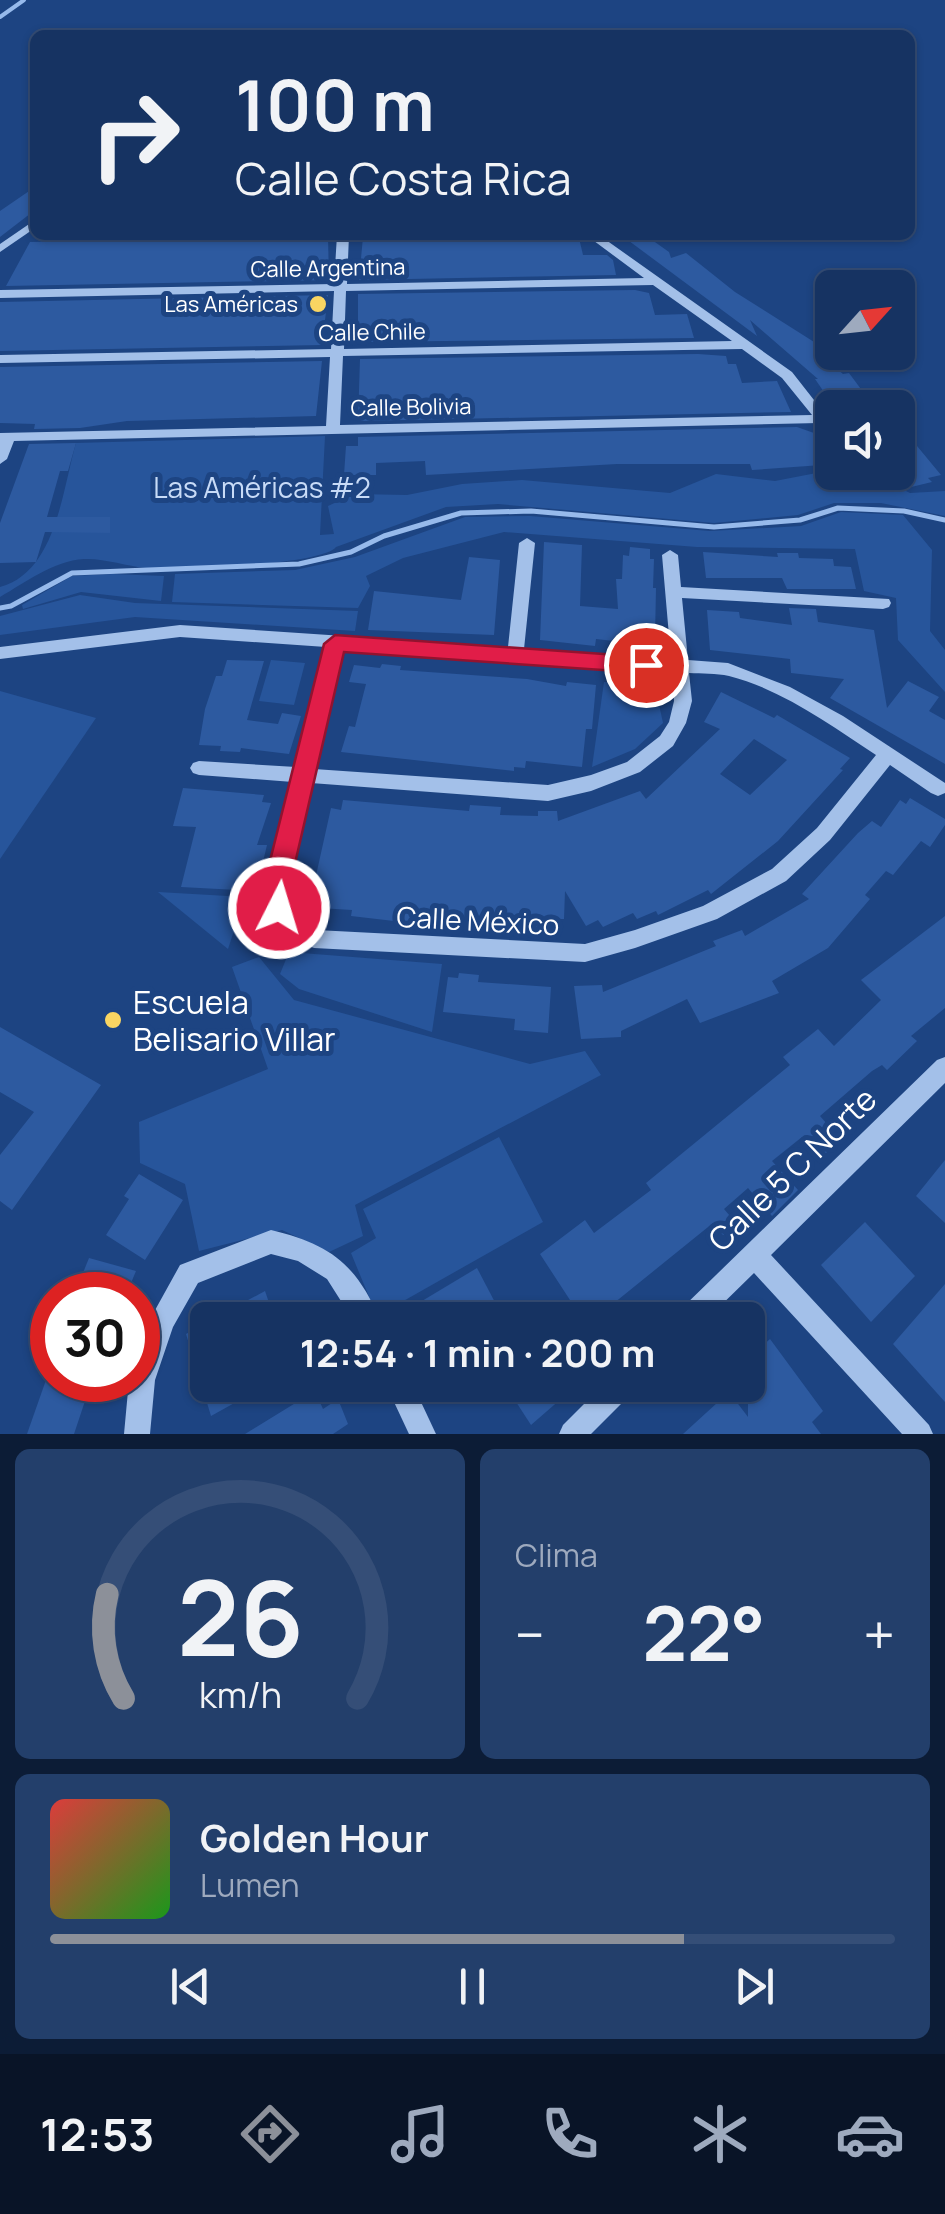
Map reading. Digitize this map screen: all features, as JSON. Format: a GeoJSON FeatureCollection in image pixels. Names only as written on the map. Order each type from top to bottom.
{"type":"FeatureCollection","features":[{"type":"Feature","properties":{"kind":"street"},"geometry":{"type":"LineString","coordinates":[[0,249],[29,233]]}},
{"type":"Feature","properties":{"kind":"street"},"geometry":{"type":"LineString","coordinates":[[333,429],[343,240]]}},
{"type":"Feature","properties":{"kind":"street"},"geometry":{"type":"LineString","coordinates":[[599,240],[794,382],[815,409]]}},
{"type":"Feature","properties":{"kind":"street","name":"Calle Argentina"},"geometry":{"type":"LineString","coordinates":[[0,294],[657,281]]}},
{"type":"Feature","properties":{"kind":"street","name":"Calle Chile"},"geometry":{"type":"LineString","coordinates":[[0,359],[745,345]]}},
{"type":"Feature","properties":{"kind":"street","name":"Calle Bolivia"},"geometry":{"type":"LineString","coordinates":[[4,437],[333,429],[815,425]]}},
{"type":"Feature","properties":{"kind":"street"},"geometry":{"type":"LineString","coordinates":[[0,459],[4,437]]}},
{"type":"Feature","properties":{"kind":"street"},"geometry":{"type":"LineString","coordinates":[[515,655],[526,543]]}},
{"type":"Feature","properties":{"kind":"street"},"geometry":{"type":"LineString","coordinates":[[199,768],[548,793],[594,784],[633,767],[667,744],[681,722],[684,701],[670,555]]}},
{"type":"Feature","properties":{"kind":"street"},"geometry":{"type":"LineString","coordinates":[[673,592],[883,603]]}},
{"type":"Feature","properties":{"kind":"street"},"geometry":{"type":"LineString","coordinates":[[0,653],[180,631],[728,669],[761,680],[938,788]]}},
{"type":"Feature","properties":{"kind":"street","name":"Calle México"},"geometry":{"type":"LineString","coordinates":[[335,644],[277,885],[279,908],[292,928],[314,938],[584,952],[689,920],[782,874],[888,754]]}},
{"type":"Feature","properties":{"kind":"street","name":"Calle 5 C Norte"},"geometry":{"type":"LineString","coordinates":[[706,1302],[945,1068]]}},
{"type":"Feature","properties":{"kind":"street"},"geometry":{"type":"LineString","coordinates":[[137,1434],[142,1380],[162,1321],[189,1274],[271,1242],[302,1250],[336,1270],[355,1302]]}},
{"type":"Feature","properties":{"kind":"street"},"geometry":{"type":"LineString","coordinates":[[754,1255],[920,1434]]}},
{"type":"Feature","properties":{"kind":"street"},"geometry":{"type":"LineString","coordinates":[[408,1402],[424,1434]]}},
{"type":"Feature","properties":{"kind":"street"},"geometry":{"type":"LineString","coordinates":[[572,1434],[605,1402]]}},
{"type":"Feature","properties":{"kind":"green space","name":"Las Américas #2"},"geometry":{"type":"Polygon","coordinates":[[[325,436],[320,535],[334,534],[328,506],[354,494],[407,495],[462,484],[522,480],[670,493],[716,474],[775,481],[815,473],[815,490],[945,491],[945,516],[881,503],[834,503],[798,515],[714,523],[498,504],[446,507],[304,558],[162,568],[84,559],[51,568],[0,597],[0,587],[34,565],[45,548],[61,506],[76,443],[325,436]]]}},
{"type":"Feature","properties":{"kind":"green space"},"geometry":{"type":"Polygon","coordinates":[[[841,512],[903,515],[932,550],[930,631],[945,650],[945,692],[898,640],[896,598],[864,591],[855,549],[697,547],[504,532],[403,558],[366,576],[370,586],[358,608],[172,602],[175,574],[295,570],[355,557],[465,517],[530,516],[710,531],[801,526],[841,512]]]}},
{"type":"Feature","properties":{"kind":"green space"},"geometry":{"type":"Polygon","coordinates":[[[72,576],[164,576],[161,601],[81,592],[23,609],[22,605],[72,576]]]}},
{"type":"Feature","properties":{"kind":"green space"},"geometry":{"type":"Polygon","coordinates":[[[80,595],[135,603],[358,611],[355,631],[135,617],[0,635],[0,616],[80,595]]]}},
{"type":"Feature","properties":{"kind":"green space"},"geometry":{"type":"Polygon","coordinates":[[[271,660],[305,663],[294,705],[259,701],[271,660]]]}},
{"type":"Feature","properties":{"kind":"green space"},"geometry":{"type":"Polygon","coordinates":[[[604,682],[650,687],[657,695],[663,723],[635,749],[592,767],[604,682]]]}},
{"type":"Feature","properties":{"kind":"green space"},"geometry":{"type":"Polygon","coordinates":[[[0,691],[96,718],[0,859],[0,691]]]}},
{"type":"Feature","properties":{"kind":"green space"},"geometry":{"type":"Polygon","coordinates":[[[158,892],[245,897],[228,949],[158,892]]]}},
{"type":"Feature","properties":{"kind":"green space"},"geometry":{"type":"Polygon","coordinates":[[[289,952],[442,964],[432,1032],[299,989],[280,974],[289,952]]]}},
{"type":"Feature","properties":{"kind":"green space"},"geometry":{"type":"Polygon","coordinates":[[[259,957],[294,1000],[530,1064],[585,1051],[601,1075],[355,1205],[363,1236],[329,1252],[282,1230],[199,1251],[185,1184],[140,1163],[139,1122],[268,1069],[232,967],[259,957]]]}},
{"type":"Feature","properties":{"kind":"green space"},"geometry":{"type":"Polygon","coordinates":[[[499,1137],[543,1222],[402,1302],[371,1302],[351,1253],[376,1238],[363,1209],[499,1137]]]}},
{"type":"Feature","properties":{"kind":"building"},"geometry":{"type":"Polygon","coordinates":[[[30,190],[30,214],[0,237],[0,211],[30,190]]]}},
{"type":"Feature","properties":{"kind":"building"},"geometry":{"type":"Polygon","coordinates":[[[328,240],[329,280],[6,286],[30,242],[328,240]]]}},
{"type":"Feature","properties":{"kind":"building"},"geometry":{"type":"Polygon","coordinates":[[[363,240],[579,240],[583,255],[607,255],[613,260],[616,275],[359,280],[363,240]]]}},
{"type":"Feature","properties":{"kind":"building"},"geometry":{"type":"Polygon","coordinates":[[[628,240],[652,240],[671,258],[686,253],[735,292],[815,343],[815,370],[849,373],[862,390],[823,390],[818,379],[750,320],[757,336],[628,240]]]}},
{"type":"Feature","properties":{"kind":"building"},"geometry":{"type":"Polygon","coordinates":[[[635,290],[649,293],[655,315],[687,314],[694,338],[358,342],[358,294],[635,290]]]}},
{"type":"Feature","properties":{"kind":"building"},"geometry":{"type":"Polygon","coordinates":[[[328,295],[322,345],[0,351],[0,302],[328,295]]]}},
{"type":"Feature","properties":{"kind":"building"},"geometry":{"type":"Polygon","coordinates":[[[726,356],[728,364],[736,364],[742,383],[777,381],[791,412],[358,421],[360,359],[726,356]]]}},
{"type":"Feature","properties":{"kind":"building"},"geometry":{"type":"Polygon","coordinates":[[[322,361],[316,416],[127,421],[80,428],[34,429],[35,424],[0,423],[0,367],[322,361]]]}},
{"type":"Feature","properties":{"kind":"building"},"geometry":{"type":"Polygon","coordinates":[[[797,427],[815,433],[815,466],[752,470],[750,464],[617,464],[426,475],[425,461],[376,463],[376,475],[344,475],[346,446],[358,446],[358,437],[797,427]]]}},
{"type":"Feature","properties":{"kind":"building"},"geometry":{"type":"Polygon","coordinates":[[[76,443],[68,471],[60,471],[47,517],[110,517],[110,533],[45,532],[36,562],[0,563],[0,523],[29,444],[76,443]]]}},
{"type":"Feature","properties":{"kind":"building"},"geometry":{"type":"Polygon","coordinates":[[[915,444],[941,475],[928,478],[932,482],[915,486],[915,444]]]}},
{"type":"Feature","properties":{"kind":"building"},"geometry":{"type":"Polygon","coordinates":[[[544,542],[582,545],[580,606],[618,609],[616,579],[622,579],[623,555],[629,556],[630,547],[650,549],[656,588],[655,637],[650,637],[649,645],[596,639],[595,646],[540,640],[544,542]]]}},
{"type":"Feature","properties":{"kind":"building"},"geometry":{"type":"Polygon","coordinates":[[[703,552],[778,557],[777,553],[798,553],[799,558],[833,559],[834,566],[851,567],[856,589],[787,589],[782,578],[706,578],[703,552]]]}},
{"type":"Feature","properties":{"kind":"building"},"geometry":{"type":"Polygon","coordinates":[[[469,557],[500,560],[494,635],[368,630],[374,591],[461,600],[469,557]]]}},
{"type":"Feature","properties":{"kind":"building"},"geometry":{"type":"Polygon","coordinates":[[[789,608],[816,609],[818,622],[874,630],[887,708],[908,681],[939,697],[929,711],[945,720],[945,764],[830,698],[844,679],[791,673],[790,659],[710,650],[707,610],[739,612],[740,618],[792,625],[789,608]]]}},
{"type":"Feature","properties":{"kind":"building"},"geometry":{"type":"Polygon","coordinates":[[[227,660],[264,661],[247,720],[278,724],[282,713],[301,716],[289,754],[241,748],[240,752],[220,751],[221,746],[199,745],[205,709],[216,676],[222,676],[227,660]]]}},
{"type":"Feature","properties":{"kind":"building"},"geometry":{"type":"Polygon","coordinates":[[[382,664],[401,666],[400,670],[527,679],[566,686],[567,682],[596,685],[592,729],[586,729],[582,767],[526,761],[525,768],[514,767],[514,771],[341,752],[349,726],[355,727],[366,684],[349,682],[354,665],[380,668],[382,664]]]}},
{"type":"Feature","properties":{"kind":"building"},"geometry":{"type":"Polygon","coordinates":[[[721,692],[774,718],[777,715],[850,758],[778,841],[711,894],[708,890],[658,915],[656,911],[637,919],[633,913],[603,927],[598,920],[586,926],[565,891],[564,919],[555,919],[554,932],[454,928],[351,916],[352,910],[319,908],[321,897],[305,896],[308,880],[315,880],[331,808],[341,810],[343,800],[469,811],[470,805],[501,807],[500,815],[538,816],[538,811],[557,811],[558,821],[640,791],[646,799],[720,729],[704,722],[721,692]],[[754,739],[720,774],[750,795],[787,760],[754,739]]]}},
{"type":"Feature","properties":{"kind":"building"},"geometry":{"type":"Polygon","coordinates":[[[183,788],[264,795],[262,802],[271,803],[257,845],[267,845],[256,891],[181,887],[196,827],[173,826],[183,788]]]}},
{"type":"Feature","properties":{"kind":"building"},"geometry":{"type":"Polygon","coordinates":[[[910,798],[945,819],[945,825],[930,847],[921,841],[893,875],[886,871],[865,895],[870,899],[828,948],[772,981],[779,993],[700,1023],[687,999],[621,1031],[621,1037],[581,1039],[574,986],[602,985],[603,992],[716,946],[713,941],[742,930],[745,936],[809,899],[802,894],[858,833],[872,821],[881,827],[900,800],[906,804],[910,798]]]}},
{"type":"Feature","properties":{"kind":"building"},"geometry":{"type":"Polygon","coordinates":[[[945,916],[945,1008],[911,1036],[917,1041],[887,1070],[882,1065],[872,1071],[820,1116],[841,1140],[820,1158],[802,1137],[772,1161],[798,1190],[772,1216],[748,1188],[724,1209],[736,1223],[723,1235],[713,1223],[615,1302],[571,1302],[540,1254],[585,1220],[594,1233],[651,1190],[646,1183],[790,1065],[783,1057],[818,1029],[834,1046],[881,1000],[861,980],[945,916]]]}},
{"type":"Feature","properties":{"kind":"building"},"geometry":{"type":"Polygon","coordinates":[[[459,973],[479,975],[478,982],[551,987],[548,1033],[514,1030],[515,1019],[443,1012],[448,977],[458,978],[459,973]]]}},
{"type":"Feature","properties":{"kind":"building"},"geometry":{"type":"Polygon","coordinates":[[[0,1027],[101,1085],[12,1210],[0,1201],[0,1155],[34,1112],[0,1092],[0,1027]]]}},
{"type":"Feature","properties":{"kind":"building"},"geometry":{"type":"Polygon","coordinates":[[[945,1160],[945,1223],[916,1196],[945,1160]]]}},
{"type":"Feature","properties":{"kind":"building"},"geometry":{"type":"Polygon","coordinates":[[[139,1174],[183,1200],[145,1260],[106,1235],[129,1199],[124,1196],[139,1174]]]}},
{"type":"Feature","properties":{"kind":"building"},"geometry":{"type":"Polygon","coordinates":[[[865,1222],[915,1276],[871,1322],[821,1265],[865,1222]]]}},
{"type":"Feature","properties":{"kind":"building"},"geometry":{"type":"Polygon","coordinates":[[[89,1258],[136,1271],[136,1272],[83,1272],[89,1258]]]}},
{"type":"Feature","properties":{"kind":"building"},"geometry":{"type":"Polygon","coordinates":[[[477,1268],[495,1302],[420,1302],[477,1268]]]}},
{"type":"Feature","properties":{"kind":"building"},"geometry":{"type":"Polygon","coordinates":[[[945,1284],[945,1402],[893,1344],[945,1284]]]}},
{"type":"Feature","properties":{"kind":"building"},"geometry":{"type":"Polygon","coordinates":[[[265,1291],[269,1302],[245,1302],[265,1291]]]}},
{"type":"Feature","properties":{"kind":"building"},"geometry":{"type":"Polygon","coordinates":[[[770,1339],[823,1411],[812,1422],[821,1434],[683,1434],[718,1402],[737,1402],[748,1417],[748,1402],[765,1402],[765,1344],[770,1339]]]}},
{"type":"Feature","properties":{"kind":"building"},"geometry":{"type":"Polygon","coordinates":[[[38,1402],[85,1402],[74,1434],[27,1434],[38,1402]]]}},
{"type":"Feature","properties":{"kind":"building"},"geometry":{"type":"Polygon","coordinates":[[[207,1402],[236,1402],[211,1416],[207,1402]]]}},
{"type":"Feature","properties":{"kind":"building"},"geometry":{"type":"Polygon","coordinates":[[[297,1402],[320,1402],[323,1409],[339,1402],[348,1424],[333,1434],[245,1434],[297,1402]]]}},
{"type":"Feature","properties":{"kind":"building"},"geometry":{"type":"Polygon","coordinates":[[[516,1402],[557,1402],[531,1425],[516,1402]]]}},
{"type":"Feature","properties":{"kind":"waterway"},"geometry":{"type":"LineString","coordinates":[[0,17],[24,0]]}},
{"type":"Feature","properties":{"kind":"waterway"},"geometry":{"type":"LineString","coordinates":[[0,608],[11,606],[72,573],[299,564],[351,552],[384,536],[461,513],[531,511],[714,527],[800,520],[838,508],[904,511],[945,520]]}},
{"type":"Feature","properties":{"kind":"place","name":"Las Américas"},"geometry":{"type":"Point","coordinates":[318,304]}},
{"type":"Feature","properties":{"kind":"place","name":"Escuela Belisario Villar"},"geometry":{"type":"Point","coordinates":[113,1020]}},
{"type":"Feature","properties":{"kind":"route"},"geometry":{"type":"LineString","coordinates":[[279,908],[277,885],[335,644],[646,665]]}}]}
